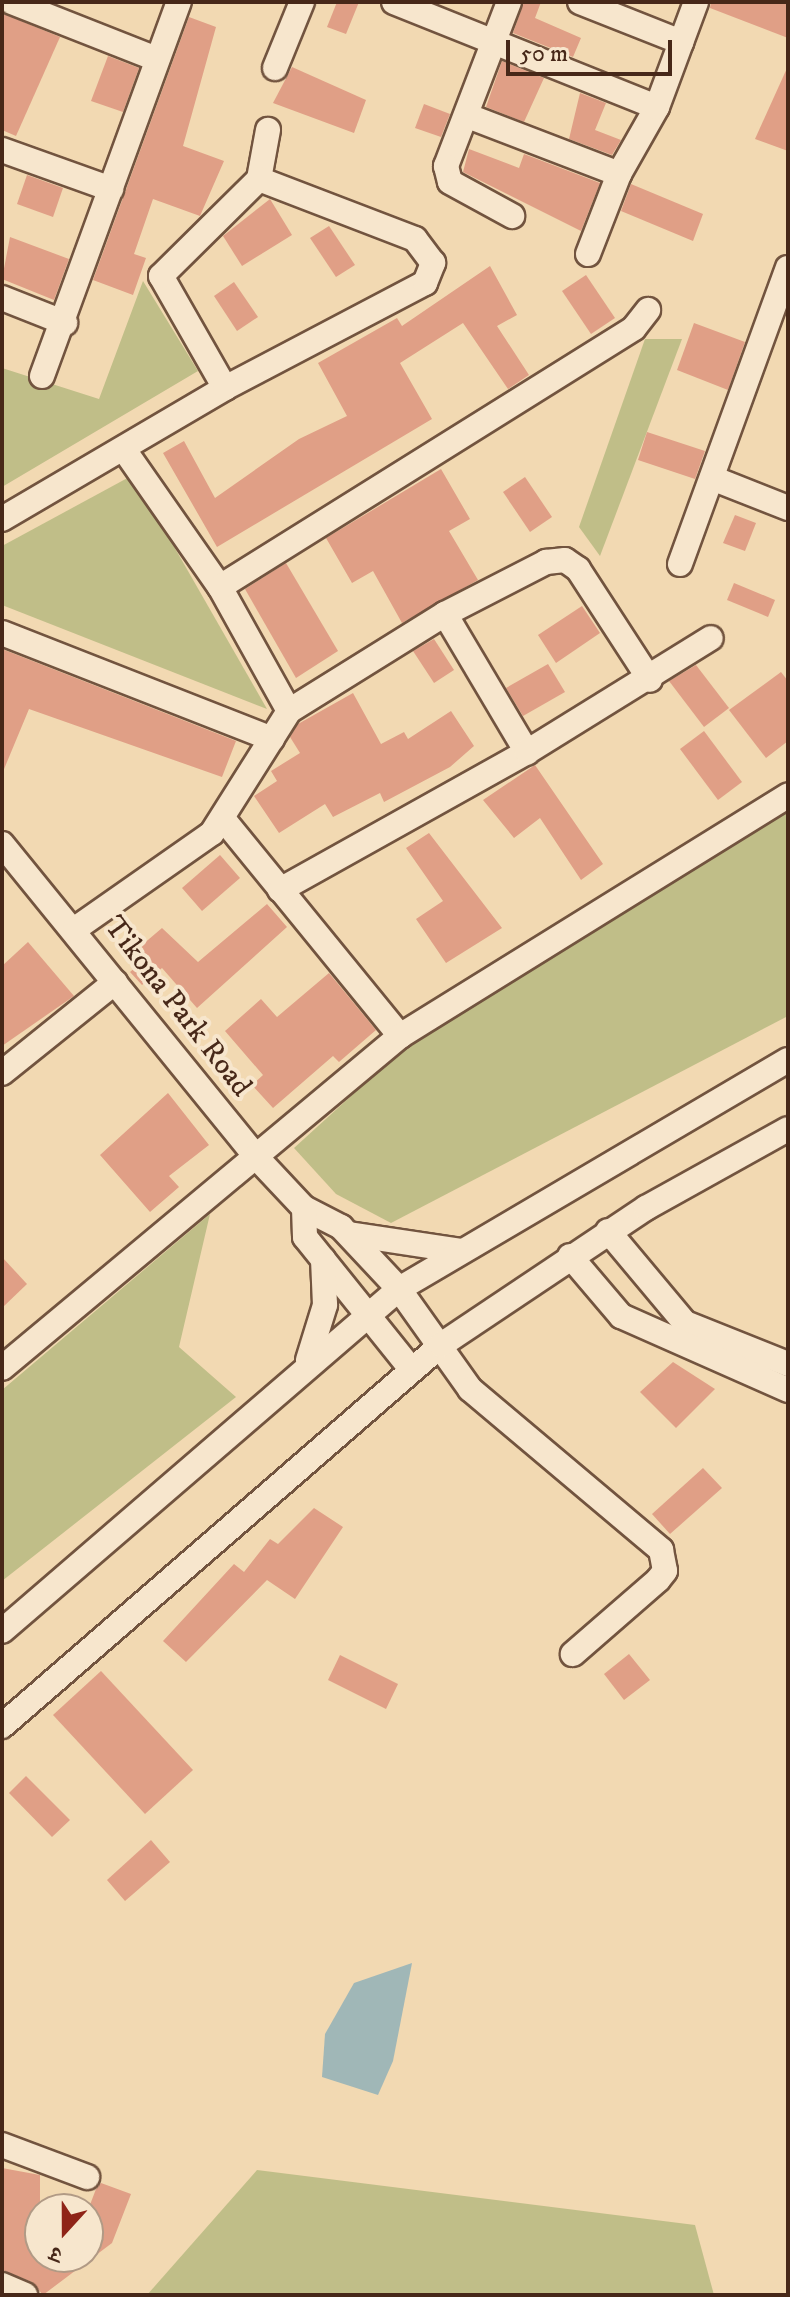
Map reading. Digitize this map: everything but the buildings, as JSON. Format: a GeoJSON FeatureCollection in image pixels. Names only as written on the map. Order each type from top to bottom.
{"type":"FeatureCollection","features":[{"type":"Feature","properties":{"kind":"street"},"geometry":{"type":"LineString","coordinates":[[12,2],[157,59]]}},
{"type":"Feature","properties":{"kind":"street"},"geometry":{"type":"LineString","coordinates":[[42,376],[65,323],[179,2]]}},
{"type":"Feature","properties":{"kind":"street"},"geometry":{"type":"LineString","coordinates":[[275,68],[302,2]]}},
{"type":"Feature","properties":{"kind":"street"},"geometry":{"type":"LineString","coordinates":[[394,2],[657,107]]}},
{"type":"Feature","properties":{"kind":"street"},"geometry":{"type":"LineString","coordinates":[[509,2],[468,116],[446,166],[450,182],[512,216]]}},
{"type":"Feature","properties":{"kind":"street"},"geometry":{"type":"LineString","coordinates":[[580,2],[681,42]]}},
{"type":"Feature","properties":{"kind":"street"},"geometry":{"type":"LineString","coordinates":[[588,254],[619,174],[657,107],[696,2]]}},
{"type":"Feature","properties":{"kind":"street"},"geometry":{"type":"LineString","coordinates":[[468,116],[619,174]]}},
{"type":"Feature","properties":{"kind":"street"},"geometry":{"type":"LineString","coordinates":[[225,388],[161,276],[259,179],[268,130]]}},
{"type":"Feature","properties":{"kind":"street"},"geometry":{"type":"LineString","coordinates":[[2,150],[111,189]]}},
{"type":"Feature","properties":{"kind":"street"},"geometry":{"type":"LineString","coordinates":[[2,519],[125,451],[225,388],[418,287],[433,263],[415,239],[259,179]]}},
{"type":"Feature","properties":{"kind":"street"},"geometry":{"type":"LineString","coordinates":[[680,564],[712,478],[778,332],[788,268]]}},
{"type":"Feature","properties":{"kind":"street"},"geometry":{"type":"LineString","coordinates":[[2,298],[65,323]]}},
{"type":"Feature","properties":{"kind":"street"},"geometry":{"type":"LineString","coordinates":[[220,587],[634,328],[648,310]]}},
{"type":"Feature","properties":{"kind":"street"},"geometry":{"type":"LineString","coordinates":[[125,451],[220,587],[289,711]]}},
{"type":"Feature","properties":{"kind":"street"},"geometry":{"type":"LineString","coordinates":[[712,478],[788,508]]}},
{"type":"Feature","properties":{"kind":"street"},"geometry":{"type":"LineString","coordinates":[[75,929],[194,848],[224,820],[289,711],[445,614],[546,562],[565,560],[578,569],[650,680]]}},
{"type":"Feature","properties":{"kind":"street"},"geometry":{"type":"LineString","coordinates":[[445,614],[527,752]]}},
{"type":"Feature","properties":{"kind":"street"},"geometry":{"type":"LineString","coordinates":[[2,633],[272,739]]}},
{"type":"Feature","properties":{"kind":"street"},"geometry":{"type":"LineString","coordinates":[[280,890],[527,752],[650,680],[711,638]]}},
{"type":"Feature","properties":{"kind":"street"},"geometry":{"type":"LineString","coordinates":[[2,1368],[258,1159],[400,1036],[788,795]]}},
{"type":"Feature","properties":{"kind":"street"},"geometry":{"type":"LineString","coordinates":[[224,820],[400,1036]]}},
{"type":"Feature","properties":{"kind":"street","name":"Tikona Park Road"},"geometry":{"type":"LineString","coordinates":[[2,844],[75,929],[258,1159],[304,1208],[349,1234],[399,1289],[485,1403],[666,1561],[658,1580],[573,1654]]}},
{"type":"Feature","properties":{"kind":"street"},"geometry":{"type":"LineString","coordinates":[[2,1073],[115,982]]}},
{"type":"Feature","properties":{"kind":"street"},"geometry":{"type":"LineString","coordinates":[[2,1631],[367,1312],[461,1251],[788,1060]]}},
{"type":"Feature","properties":{"kind":"street"},"geometry":{"type":"LineString","coordinates":[[2,1726],[441,1345],[608,1231],[788,1129]]}},
{"type":"Feature","properties":{"kind":"street"},"geometry":{"type":"LineString","coordinates":[[304,1208],[305,1237],[411,1369]]}},
{"type":"Feature","properties":{"kind":"street"},"geometry":{"type":"LineString","coordinates":[[608,1231],[669,1308],[685,1323],[788,1364]]}},
{"type":"Feature","properties":{"kind":"street","name":"Tikona Park Road"},"geometry":{"type":"LineString","coordinates":[[349,1234],[461,1251]]}},
{"type":"Feature","properties":{"kind":"street"},"geometry":{"type":"LineString","coordinates":[[570,1256],[621,1316],[788,1390]]}},
{"type":"Feature","properties":{"kind":"street"},"geometry":{"type":"LineString","coordinates":[[307,1362],[325,1305],[323,1259]]}},
{"type":"Feature","properties":{"kind":"street"},"geometry":{"type":"LineString","coordinates":[[651,1329],[669,1308]]}},
{"type":"Feature","properties":{"kind":"street"},"geometry":{"type":"LineString","coordinates":[[2,2145],[87,2177]]}},
{"type":"Feature","properties":{"kind":"street"},"geometry":{"type":"LineString","coordinates":[[2,2285],[25,2295]]}},
{"type":"Feature","properties":{"kind":"shaded area"},"geometry":{"type":"Polygon","coordinates":[[[143,281],[198,371],[2,487],[2,368],[99,399],[143,281]]]}},
{"type":"Feature","properties":{"kind":"shaded area"},"geometry":{"type":"Polygon","coordinates":[[[645,339],[682,339],[600,556],[579,527],[645,339]]]}},
{"type":"Feature","properties":{"kind":"shaded area"},"geometry":{"type":"Polygon","coordinates":[[[133,475],[267,709],[2,605],[2,546],[133,475]]]}},
{"type":"Feature","properties":{"kind":"shaded area"},"geometry":{"type":"Polygon","coordinates":[[[788,811],[788,1016],[391,1223],[336,1194],[294,1148],[418,1035],[788,811]]]}},
{"type":"Feature","properties":{"kind":"shaded area"},"geometry":{"type":"Polygon","coordinates":[[[210,1214],[179,1347],[236,1397],[2,1581],[2,1390],[210,1214]]]}},
{"type":"Feature","properties":{"kind":"shaded area"},"geometry":{"type":"Polygon","coordinates":[[[257,2170],[695,2225],[714,2295],[147,2295],[257,2170]]]}},
{"type":"Feature","properties":{"kind":"water"},"geometry":{"type":"Polygon","coordinates":[[[412,1963],[393,2061],[378,2095],[322,2077],[325,2034],[354,1983],[412,1963]]]}}]}
